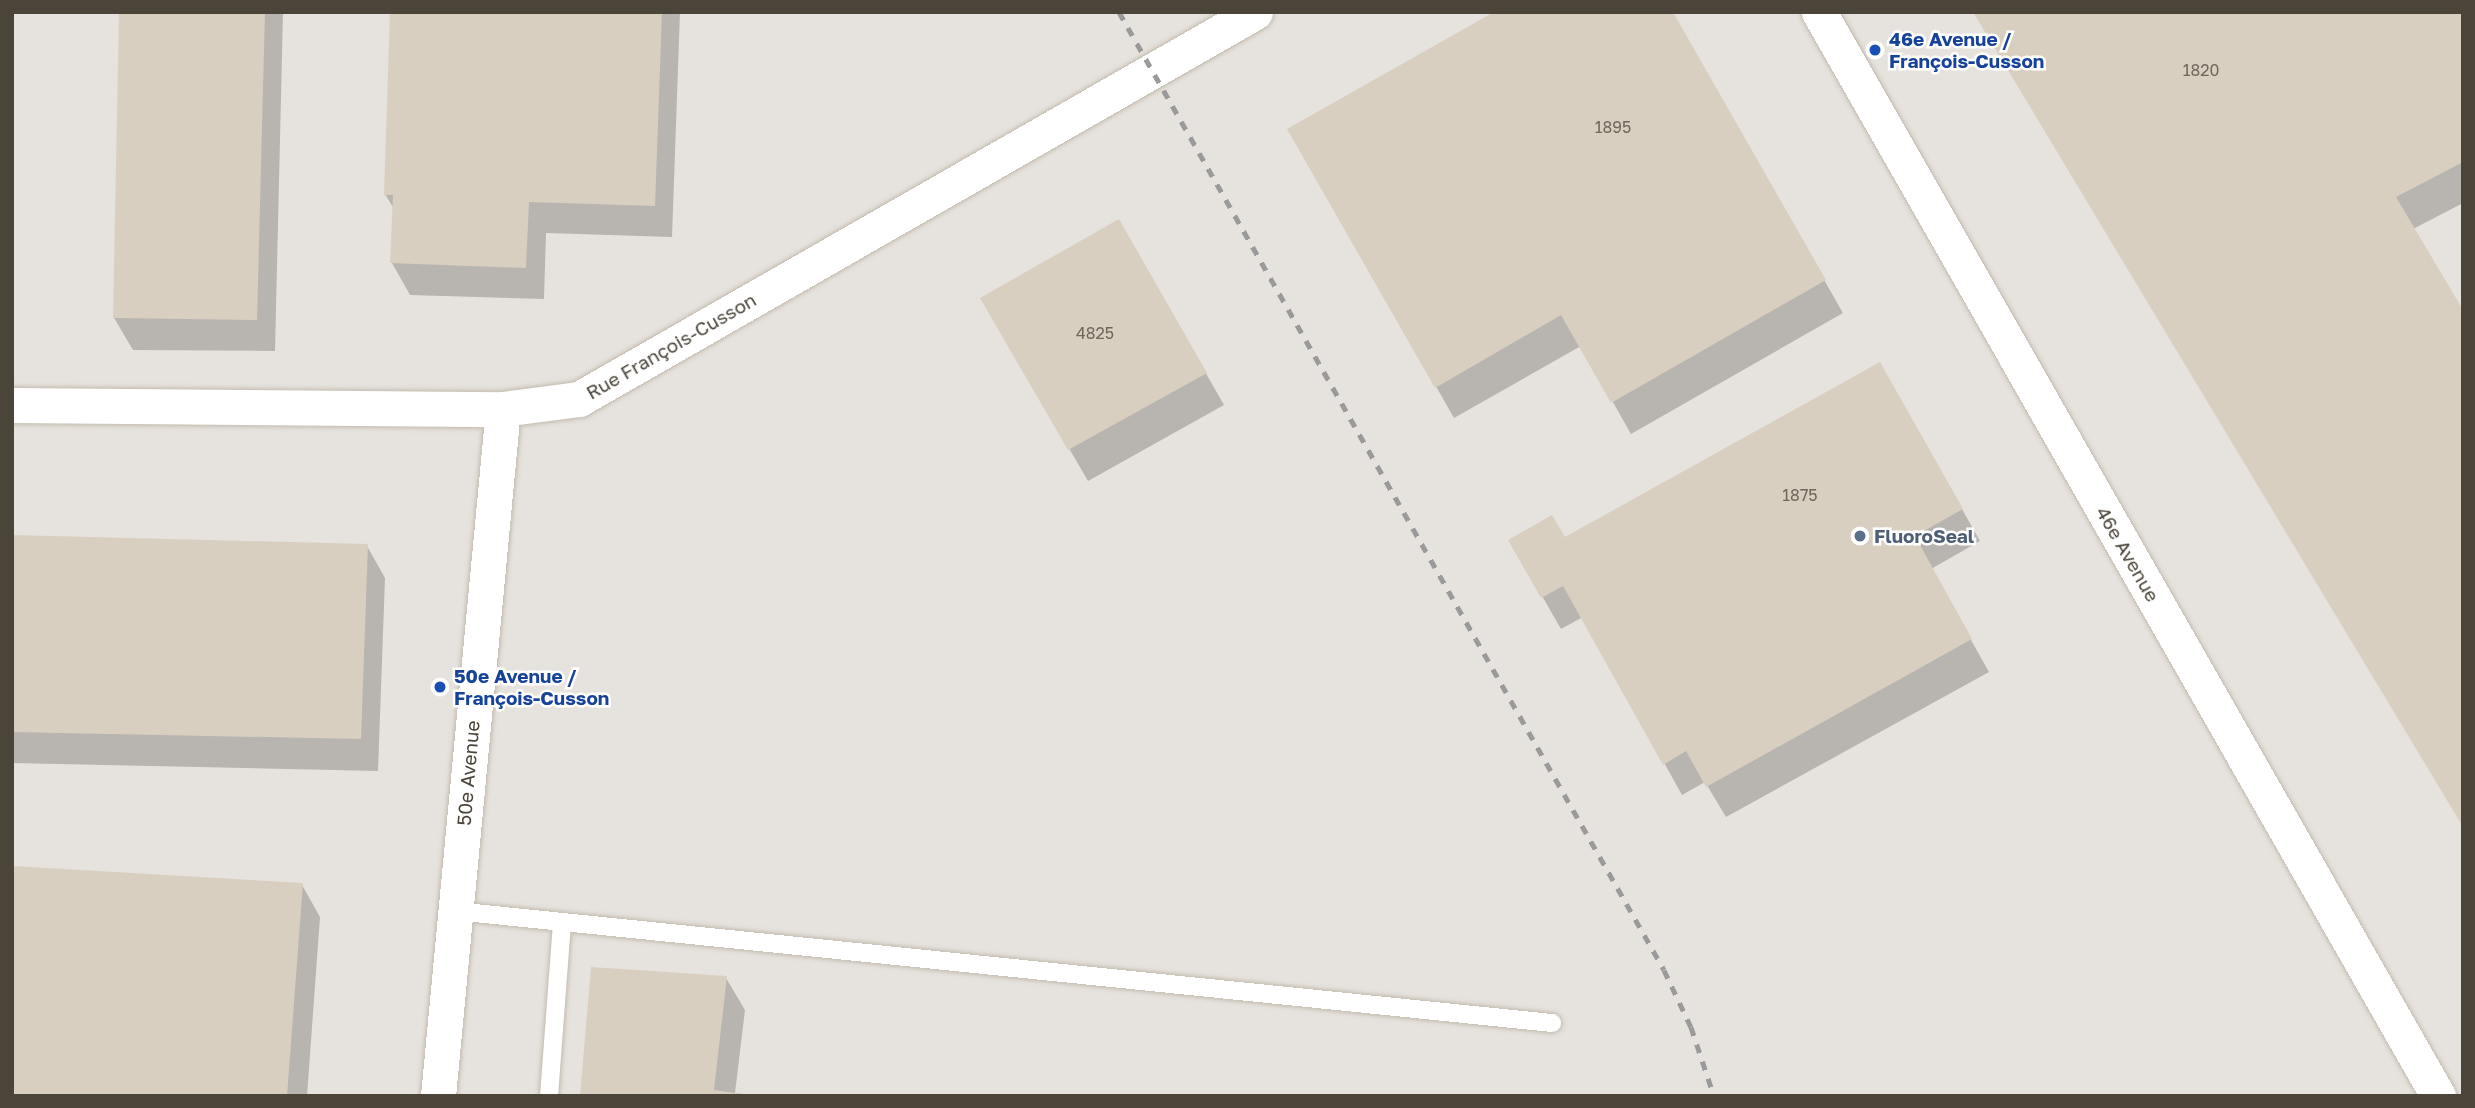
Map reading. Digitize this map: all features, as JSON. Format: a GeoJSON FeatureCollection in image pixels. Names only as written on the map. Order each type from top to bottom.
{"type":"FeatureCollection","features":[{"type":"Feature","properties":{"kind":"street","name":"Rue François-Cusson"},"geometry":{"type":"LineString","coordinates":[[12,405],[503,409],[579,399],[1255,12]]}},
{"type":"Feature","properties":{"kind":"street","name":"46e Avenue"},"geometry":{"type":"LineString","coordinates":[[1819,12],[2438,1096]]}},
{"type":"Feature","properties":{"kind":"street","name":"50e Avenue"},"geometry":{"type":"LineString","coordinates":[[438,1096],[503,409]]}},
{"type":"Feature","properties":{"kind":"lane"},"geometry":{"type":"LineString","coordinates":[[455,911],[1552,1023]]}},
{"type":"Feature","properties":{"kind":"lane"},"geometry":{"type":"LineString","coordinates":[[549,1096],[562,922]]}},
{"type":"Feature","properties":{"kind":"shaded area"},"geometry":{"type":"Polygon","coordinates":[[[12,12],[2463,12],[2463,1096],[12,1096],[12,12]]]}},
{"type":"Feature","properties":{"kind":"building"},"geometry":{"type":"Polygon","coordinates":[[[119,12],[265,12],[257,320],[113,318],[119,12]]]}},
{"type":"Feature","properties":{"kind":"building"},"geometry":{"type":"Polygon","coordinates":[[[390,12],[662,12],[655,206],[529,202],[526,268],[390,263],[393,195],[384,195],[390,12]]]}},
{"type":"Feature","properties":{"kind":"building"},"geometry":{"type":"Polygon","coordinates":[[[1494,12],[1673,12],[1826,280],[1611,403],[1561,315],[1435,388],[1287,129],[1494,12]]]}},
{"type":"Feature","properties":{"kind":"building"},"geometry":{"type":"Polygon","coordinates":[[[1973,12],[2463,12],[2463,162],[2396,197],[2463,310],[2463,827],[1973,12]]]}},
{"type":"Feature","properties":{"kind":"building"},"geometry":{"type":"Polygon","coordinates":[[[1119,219],[1207,373],[1068,450],[980,298],[1119,219]]]}},
{"type":"Feature","properties":{"kind":"building"},"geometry":{"type":"Polygon","coordinates":[[[1880,362],[1963,509],[1915,536],[1972,639],[1706,787],[1686,751],[1663,765],[1563,586],[1541,598],[1508,540],[1552,515],[1565,537],[1880,362]]]}},
{"type":"Feature","properties":{"kind":"building"},"geometry":{"type":"Polygon","coordinates":[[[12,535],[368,544],[361,739],[12,732],[12,535]]]}},
{"type":"Feature","properties":{"kind":"building"},"geometry":{"type":"Polygon","coordinates":[[[12,866],[303,883],[287,1096],[12,1096],[12,866]]]}},
{"type":"Feature","properties":{"kind":"building"},"geometry":{"type":"Polygon","coordinates":[[[591,967],[727,976],[714,1090],[757,1096],[580,1096],[591,967]]]}},
{"type":"Feature","properties":{"kind":"railway"},"geometry":{"type":"LineString","coordinates":[[1119,12],[1664,970],[1691,1027],[1714,1096]]}},
{"type":"Feature","properties":{"kind":"place","name":"46e Avenue / François-Cusson"},"geometry":{"type":"Point","coordinates":[1875,50]}},
{"type":"Feature","properties":{"kind":"place","name":"FluoroSeal"},"geometry":{"type":"Point","coordinates":[1860,536]}},
{"type":"Feature","properties":{"kind":"place","name":"50e Avenue / François-Cusson"},"geometry":{"type":"Point","coordinates":[440,687]}}]}
